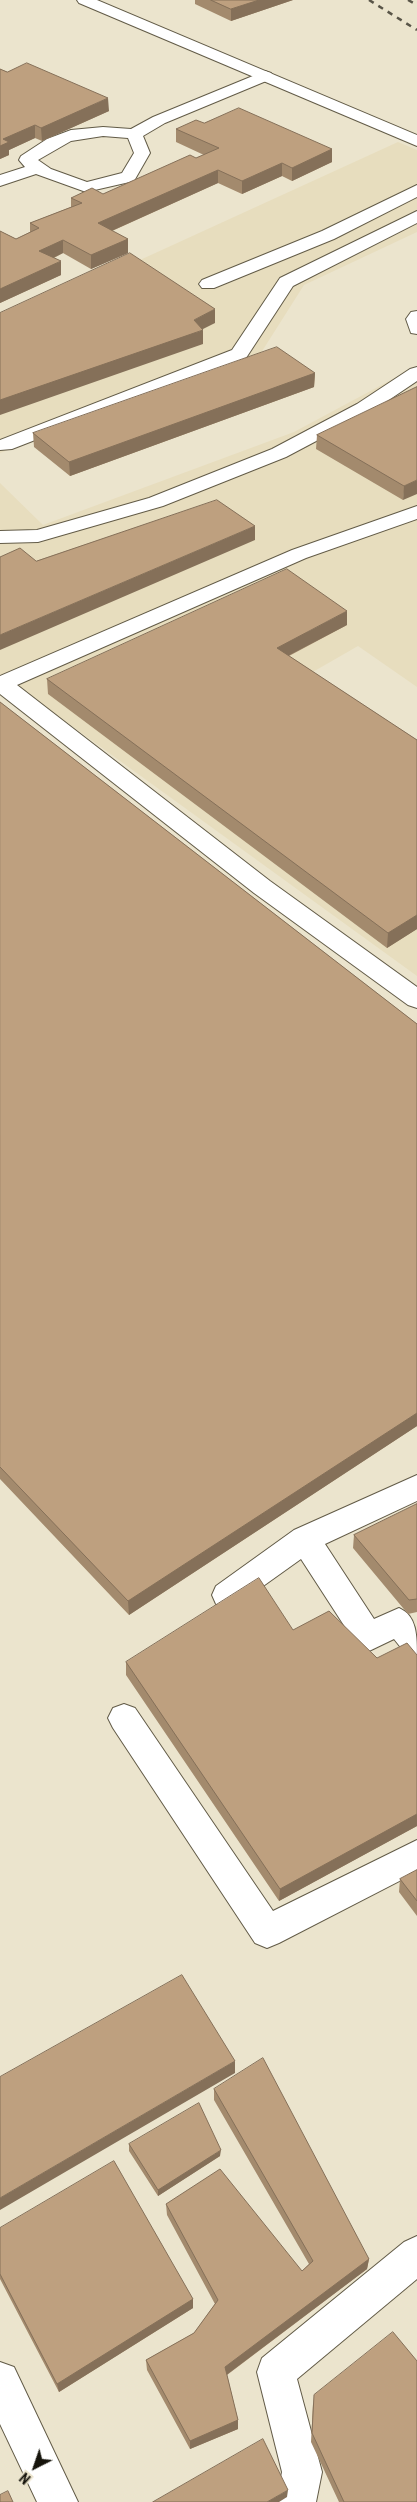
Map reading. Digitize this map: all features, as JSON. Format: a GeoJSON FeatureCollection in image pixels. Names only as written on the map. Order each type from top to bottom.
{"type":"FeatureCollection","features":[{"type":"Feature","properties":{"kind":"street"},"geometry":{"type":"LineString","coordinates":[[84,0],[417,141]]}},
{"type":"Feature","properties":{"kind":"street"},"geometry":{"type":"LineString","coordinates":[[134,134],[142,153],[128,177],[86,187],[45,174],[27,160],[46,146],[74,133],[101,130],[134,134],[160,120],[265,76]]}},
{"type":"Feature","properties":{"kind":"street"},"geometry":{"type":"LineString","coordinates":[[0,181],[37,168]]}},
{"type":"Feature","properties":{"kind":"street"},"geometry":{"type":"LineString","coordinates":[[208,284],[328,235],[417,190]]}},
{"type":"Feature","properties":{"kind":"street"},"geometry":{"type":"LineString","coordinates":[[5,445],[239,354],[286,282],[417,216]]}},
{"type":"Feature","properties":{"kind":"street"},"geometry":{"type":"LineString","coordinates":[[417,316],[414,318],[417,329]]}},
{"type":"Feature","properties":{"kind":"street"},"geometry":{"type":"LineString","coordinates":[[0,537],[38,536],[156,502],[279,453],[364,408],[417,374]]}},
{"type":"Feature","properties":{"kind":"street"},"geometry":{"type":"LineString","coordinates":[[417,512],[300,554],[1,684],[262,887],[417,999]]}},
{"type":"Feature","properties":{"kind":"street"},"geometry":{"type":"LineString","coordinates":[[227,1594],[305,1539],[417,1487]]}},
{"type":"Feature","properties":{"kind":"street"},"geometry":{"type":"LineString","coordinates":[[305,1539],[369,1636],[399,1621],[417,1644]]}},
{"type":"Feature","properties":{"kind":"street"},"geometry":{"type":"LineString","coordinates":[[124,1718],[267,1932],[417,1855]]}},
{"type":"Feature","properties":{"kind":"street"},"geometry":{"type":"LineString","coordinates":[[296,2502],[302,2472],[276,2372],[417,2255]]}},
{"type":"Feature","properties":{"kind":"street"},"geometry":{"type":"LineString","coordinates":[[0,2381],[58,2502]]}},
{"type":"Feature","properties":{"kind":"shaded area"},"geometry":{"type":"Polygon","coordinates":[[[398,142],[417,150],[417,232],[304,285],[259,356],[0,453],[0,324],[398,142]]]}},
{"type":"Feature","properties":{"kind":"shaded area"},"geometry":{"type":"Polygon","coordinates":[[[417,366],[417,687],[358,646],[311,673],[417,741],[417,976],[0,674],[0,483],[43,525],[294,432],[417,366]]]}},
{"type":"Feature","properties":{"kind":"building"},"geometry":{"type":"Polygon","coordinates":[[[211,0],[259,0],[231,9],[211,0]]]}},
{"type":"Feature","properties":{"kind":"building"},"geometry":{"type":"Polygon","coordinates":[[[27,63],[108,98],[41,128],[35,125],[3,139],[9,142],[0,146],[0,69],[7,72],[27,63]]]}},
{"type":"Feature","properties":{"kind":"building"},"geometry":{"type":"Polygon","coordinates":[[[239,108],[332,149],[292,168],[282,163],[242,181],[218,170],[98,223],[128,239],[91,255],[63,240],[39,251],[61,261],[0,289],[0,231],[16,239],[39,228],[30,223],[82,203],[71,198],[92,188],[103,194],[190,155],[196,158],[219,148],[176,129],[196,120],[204,123],[239,108]]]}},
{"type":"Feature","properties":{"kind":"building"},"geometry":{"type":"Polygon","coordinates":[[[130,253],[215,309],[194,320],[203,330],[0,400],[0,313],[130,253]]]}},
{"type":"Feature","properties":{"kind":"building"},"geometry":{"type":"Polygon","coordinates":[[[277,347],[315,373],[69,462],[33,433],[277,347]]]}},
{"type":"Feature","properties":{"kind":"building"},"geometry":{"type":"Polygon","coordinates":[[[417,387],[417,480],[404,486],[317,435],[417,387]]]}},
{"type":"Feature","properties":{"kind":"building"},"geometry":{"type":"Polygon","coordinates":[[[217,500],[255,526],[0,635],[0,557],[20,548],[36,561],[217,500]]]}},
{"type":"Feature","properties":{"kind":"building"},"geometry":{"type":"Polygon","coordinates":[[[287,569],[347,611],[277,648],[417,740],[417,915],[388,933],[47,679],[287,569]]]}},
{"type":"Feature","properties":{"kind":"building"},"geometry":{"type":"Polygon","coordinates":[[[0,702],[417,1024],[417,1413],[128,1601],[0,1467],[0,702]]]}},
{"type":"Feature","properties":{"kind":"building"},"geometry":{"type":"Polygon","coordinates":[[[417,1504],[417,1599],[409,1600],[354,1535],[417,1504]]]}},
{"type":"Feature","properties":{"kind":"building"},"geometry":{"type":"Polygon","coordinates":[[[259,1578],[293,1630],[329,1611],[377,1658],[407,1643],[417,1655],[417,1814],[280,1889],[126,1662],[259,1578]]]}},
{"type":"Feature","properties":{"kind":"building"},"geometry":{"type":"Polygon","coordinates":[[[417,1870],[417,1901],[400,1879],[417,1870]]]}},
{"type":"Feature","properties":{"kind":"building"},"geometry":{"type":"Polygon","coordinates":[[[182,1975],[235,2061],[0,2198],[0,2077],[182,1975]]]}},
{"type":"Feature","properties":{"kind":"building"},"geometry":{"type":"Polygon","coordinates":[[[263,2058],[369,2259],[225,2367],[238,2420],[190,2441],[146,2360],[194,2333],[218,2300],[166,2204],[220,2169],[302,2271],[313,2261],[214,2089],[263,2058]]]}},
{"type":"Feature","properties":{"kind":"building"},"geometry":{"type":"Polygon","coordinates":[[[199,2103],[221,2150],[158,2190],[129,2144],[199,2103]]]}},
{"type":"Feature","properties":{"kind":"building"},"geometry":{"type":"Polygon","coordinates":[[[114,2161],[193,2299],[57,2384],[0,2274],[0,2228],[114,2161]]]}},
{"type":"Feature","properties":{"kind":"building"},"geometry":{"type":"Polygon","coordinates":[[[393,2332],[417,2361],[417,2502],[344,2502],[312,2433],[314,2395],[393,2332]]]}},
{"type":"Feature","properties":{"kind":"building"},"geometry":{"type":"Polygon","coordinates":[[[263,2439],[288,2490],[267,2502],[153,2502],[263,2439]]]}},
{"type":"Feature","properties":{"kind":"building"},"geometry":{"type":"Polygon","coordinates":[[[8,2491],[13,2502],[0,2502],[0,2495],[8,2491]]]}},
{"type":"Feature","properties":{"kind":"railway"},"geometry":{"type":"LineString","coordinates":[[369,0],[417,30]]}},
{"type":"Feature","properties":{"kind":"railway"},"geometry":{"type":"LineString","coordinates":[[408,0],[417,5]]}}]}
